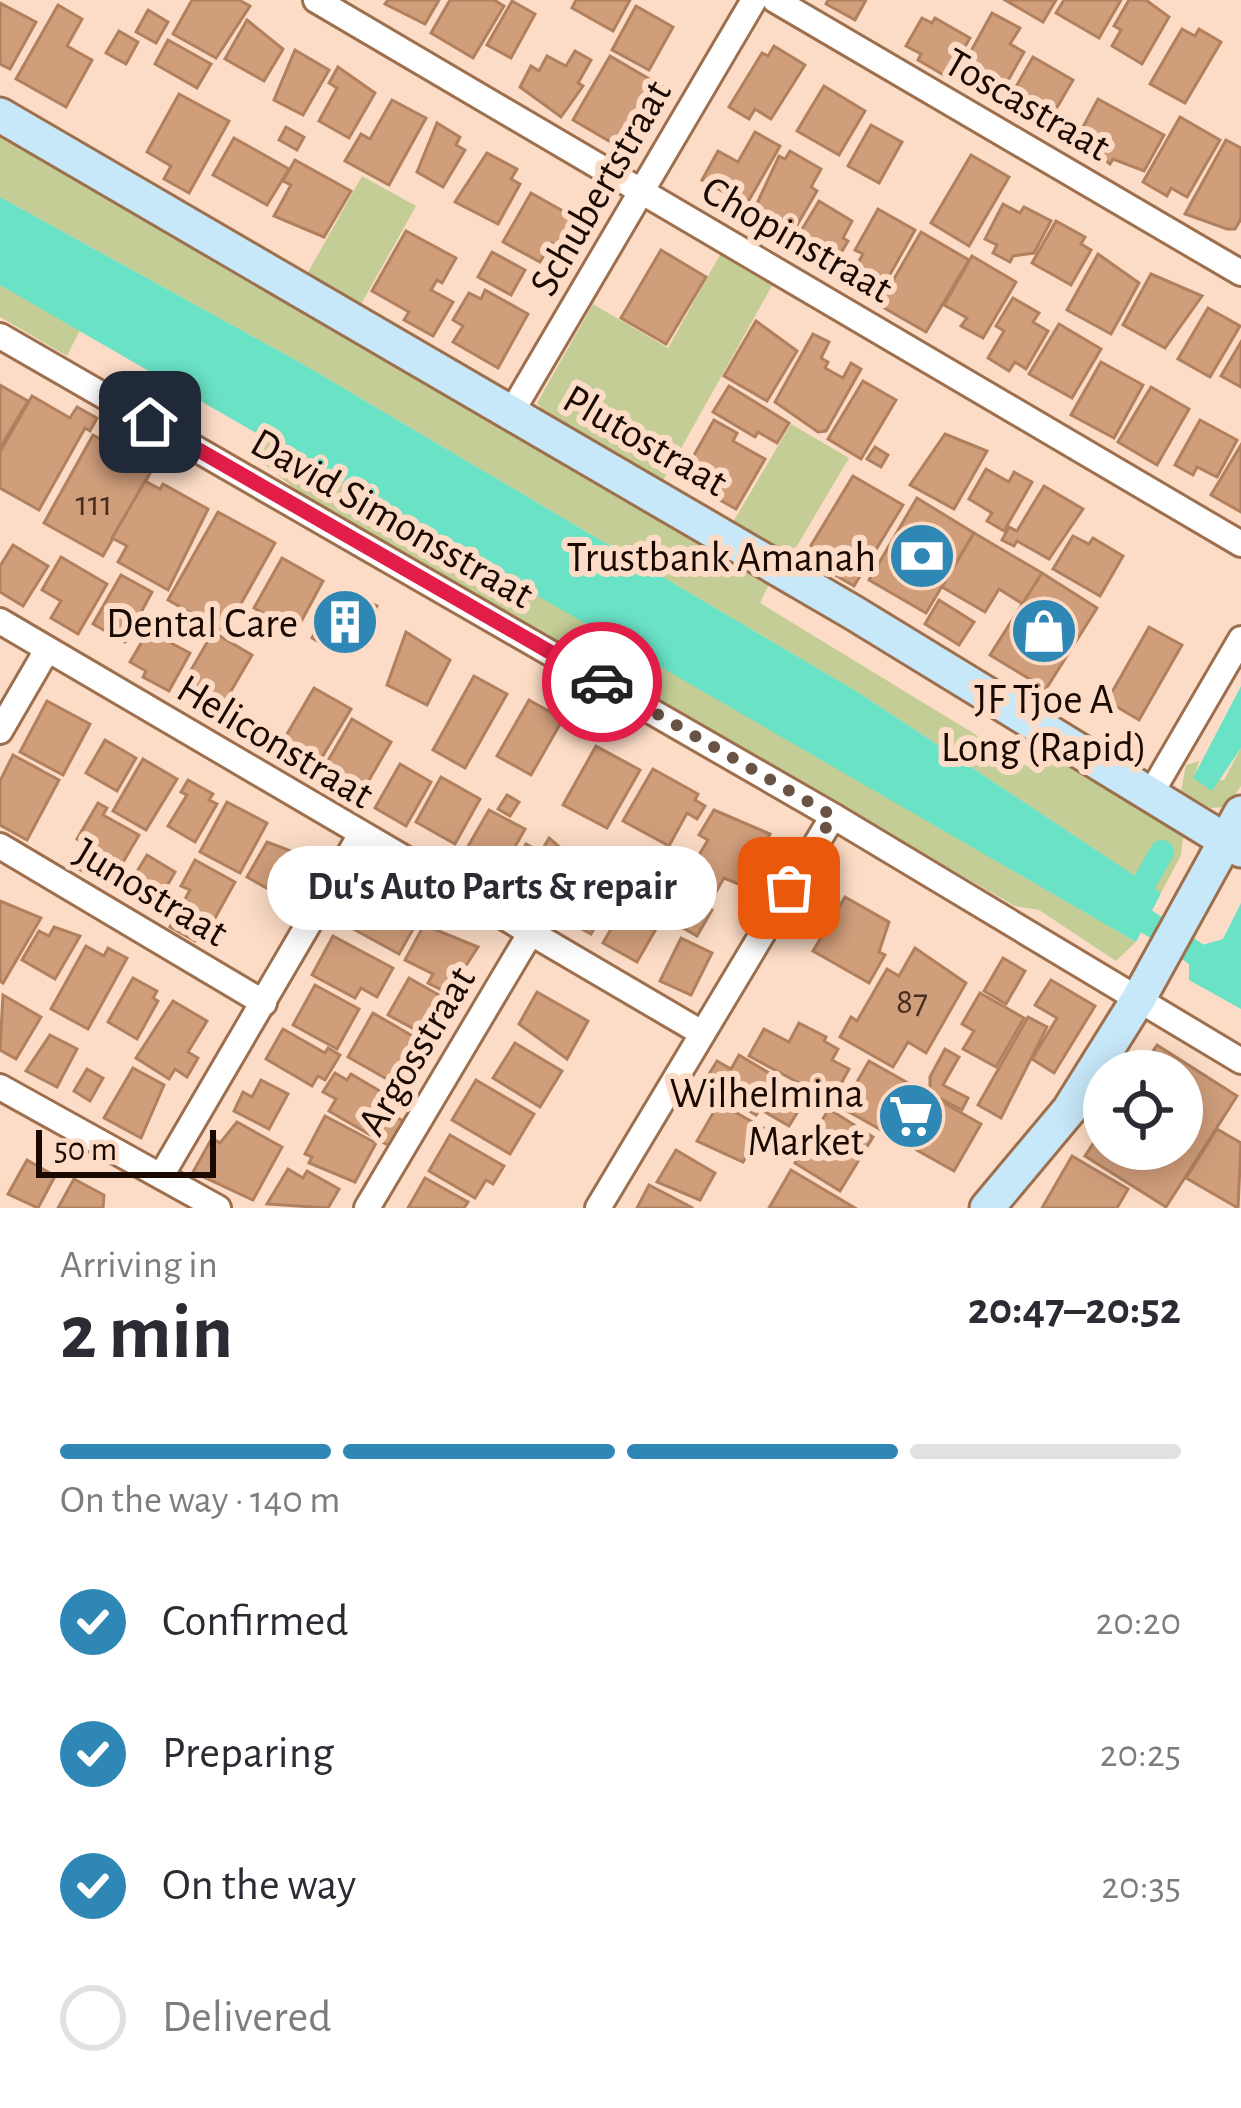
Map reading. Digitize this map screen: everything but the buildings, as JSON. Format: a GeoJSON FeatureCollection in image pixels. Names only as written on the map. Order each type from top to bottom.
{"type":"FeatureCollection","features":[{"type":"Feature","properties":{"kind":"street","name":"Chopinstraat"},"geometry":{"type":"LineString","coordinates":[[316,0],[1241,544]]}},
{"type":"Feature","properties":{"kind":"street","name":"Schubertstraat"},"geometry":{"type":"LineString","coordinates":[[511,413],[754,0]]}},
{"type":"Feature","properties":{"kind":"street","name":"Toscastraat"},"geometry":{"type":"LineString","coordinates":[[775,0],[1241,273]]}},
{"type":"Feature","properties":{"kind":"street","name":"Plutostraat"},"geometry":{"type":"LineString","coordinates":[[0,115],[511,413],[1229,843]]}},
{"type":"Feature","properties":{"kind":"street","name":"David Simonsstraat"},"geometry":{"type":"LineString","coordinates":[[0,336],[833,816],[1241,1061]]}},
{"type":"Feature","properties":{"kind":"street","name":"Heliconstraat"},"geometry":{"type":"LineString","coordinates":[[0,621],[700,1032]]}},
{"type":"Feature","properties":{"kind":"street"},"geometry":{"type":"LineString","coordinates":[[1150,795],[1241,639]]}},
{"type":"Feature","properties":{"kind":"street"},"geometry":{"type":"LineString","coordinates":[[0,730],[47,650]]}},
{"type":"Feature","properties":{"kind":"street"},"geometry":{"type":"LineString","coordinates":[[598,1208],[833,816]]}},
{"type":"Feature","properties":{"kind":"street"},"geometry":{"type":"LineString","coordinates":[[161,1176],[360,836]]}},
{"type":"Feature","properties":{"kind":"street"},"geometry":{"type":"LineString","coordinates":[[986,1208],[1069,1110],[1229,843]]}},
{"type":"Feature","properties":{"kind":"street","name":"Junostraat"},"geometry":{"type":"LineString","coordinates":[[0,847],[264,1003]]}},
{"type":"Feature","properties":{"kind":"street","name":"Argosstraat"},"geometry":{"type":"LineString","coordinates":[[367,1208],[531,932]]}},
{"type":"Feature","properties":{"kind":"street"},"geometry":{"type":"LineString","coordinates":[[1,1089],[218,1208]]}},
{"type":"Feature","properties":{"kind":"green space"},"geometry":{"type":"Polygon","coordinates":[[[0,131],[770,582],[760,603],[1037,772],[1051,749],[1166,819],[1183,836],[1181,855],[1161,893],[861,694],[301,363],[0,197],[0,131]]]}},
{"type":"Feature","properties":{"kind":"green space"},"geometry":{"type":"Polygon","coordinates":[[[362,176],[416,206],[360,306],[306,276],[362,176]]]}},
{"type":"Feature","properties":{"kind":"green space"},"geometry":{"type":"Polygon","coordinates":[[[721,253],[774,282],[660,486],[551,420],[537,403],[593,304],[668,348],[721,253]]]}},
{"type":"Feature","properties":{"kind":"green space"},"geometry":{"type":"Polygon","coordinates":[[[0,285],[80,330],[67,356],[0,317],[0,285]]]}},
{"type":"Feature","properties":{"kind":"green space"},"geometry":{"type":"Polygon","coordinates":[[[791,424],[849,458],[791,556],[733,522],[791,424]]]}},
{"type":"Feature","properties":{"kind":"green space"},"geometry":{"type":"Polygon","coordinates":[[[264,435],[1136,942],[1116,961],[1039,910],[1015,906],[316,506],[253,455],[264,435]]]}},
{"type":"Feature","properties":{"kind":"green space"},"geometry":{"type":"Polygon","coordinates":[[[1241,748],[1241,786],[1226,807],[1211,808],[1181,791],[1186,765],[1199,761],[1194,778],[1224,780],[1241,748]]]}},
{"type":"Feature","properties":{"kind":"water"},"geometry":{"type":"Polygon","coordinates":[[[0,197],[301,363],[861,694],[1161,893],[1136,942],[0,285],[0,197]]]}},
{"type":"Feature","properties":{"kind":"water"},"geometry":{"type":"Polygon","coordinates":[[[1241,686],[1241,748],[1212,791],[1193,778],[1241,686]]]}},
{"type":"Feature","properties":{"kind":"water"},"geometry":{"type":"Polygon","coordinates":[[[1241,903],[1241,1009],[1189,980],[1189,964],[1199,946],[1223,939],[1241,903]]]}},
{"type":"Feature","properties":{"kind":"waterway"},"geometry":{"type":"LineString","coordinates":[[1130,907],[1162,852]]}},
{"type":"Feature","properties":{"kind":"waterway"},"geometry":{"type":"LineString","coordinates":[[1122,905],[1241,984]]}},
{"type":"Feature","properties":{"kind":"way so far"},"geometry":{"type":"LineString","coordinates":[[602,682],[833,816],[789,888]]}},
{"type":"Feature","properties":{"kind":"place","name":"Trustbank Amanah"},"geometry":{"type":"Point","coordinates":[922,556]}},
{"type":"Feature","properties":{"kind":"place","name":"Dental Care"},"geometry":{"type":"Point","coordinates":[345,622]}},
{"type":"Feature","properties":{"kind":"place","name":"JF Tjoe A Long (Rapid)"},"geometry":{"type":"Point","coordinates":[1044,631]}},
{"type":"Feature","properties":{"kind":"place","name":"Du's Auto Parts & repair"},"geometry":{"type":"Point","coordinates":[789,888]}},
{"type":"Feature","properties":{"kind":"place","name":"Wilhelmina Market"},"geometry":{"type":"Point","coordinates":[911,1116]}},
{"type":"Feature","properties":{"kind":"route"},"geometry":{"type":"LineString","coordinates":[[150,422],[602,682]]}}]}
